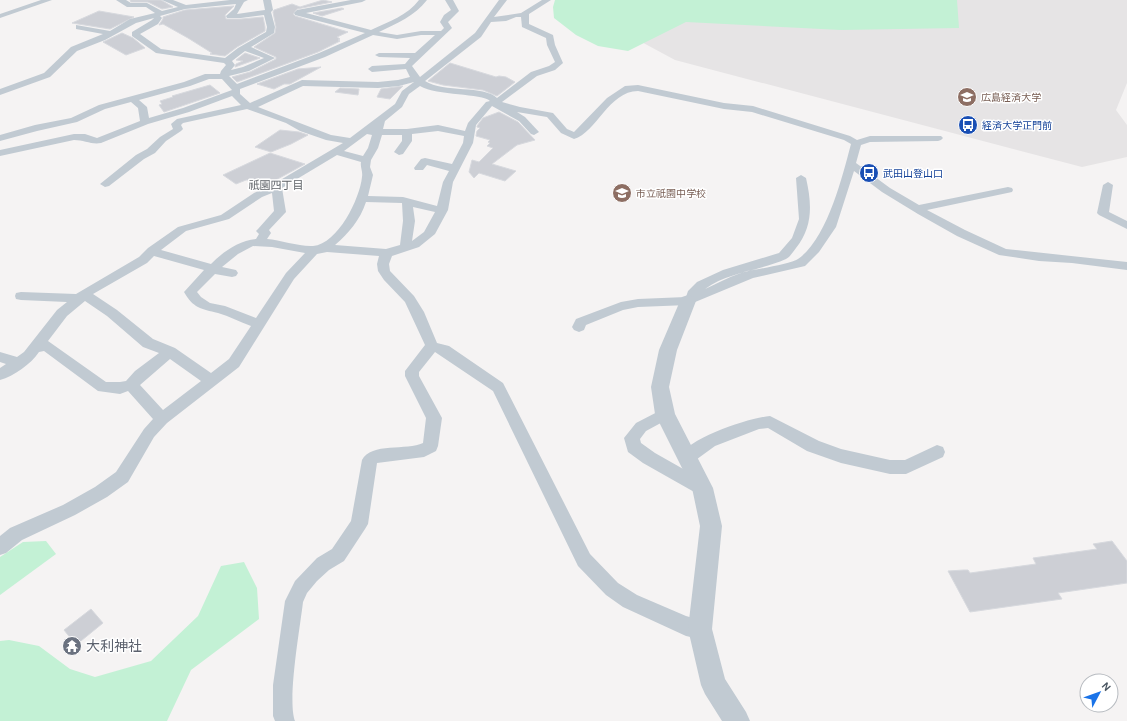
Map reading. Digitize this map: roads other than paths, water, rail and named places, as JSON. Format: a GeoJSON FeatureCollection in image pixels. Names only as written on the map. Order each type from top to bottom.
{"type":"FeatureCollection","features":[{"type":"Feature","properties":{"kind":"street"},"geometry":{"type":"LineString","coordinates":[[0,16],[48,0]]}},
{"type":"Feature","properties":{"kind":"street"},"geometry":{"type":"LineString","coordinates":[[120,0],[130,5],[148,5],[159,14]]}},
{"type":"Feature","properties":{"kind":"street"},"geometry":{"type":"LineString","coordinates":[[166,0],[185,7]]}},
{"type":"Feature","properties":{"kind":"street"},"geometry":{"type":"LineString","coordinates":[[159,14],[155,22],[135,34],[159,51],[227,61],[270,33],[271,27],[267,12],[269,10],[268,0]]}},
{"type":"Feature","properties":{"kind":"street"},"geometry":{"type":"LineString","coordinates":[[362,0],[298,13],[371,33],[397,37],[421,33],[442,33]]}},
{"type":"Feature","properties":{"kind":"street"},"geometry":{"type":"LineString","coordinates":[[0,153],[74,137],[85,137],[94,142],[145,122],[193,107],[322,55],[371,33],[404,17],[417,8],[423,0]]}},
{"type":"Feature","properties":{"kind":"street"},"geometry":{"type":"LineString","coordinates":[[372,69],[408,66],[448,28],[444,22],[455,11],[449,0]]}},
{"type":"Feature","properties":{"kind":"street"},"geometry":{"type":"LineString","coordinates":[[0,376],[29,356],[62,313],[82,296],[143,260],[152,251],[182,229],[225,217],[258,195],[276,187],[336,152],[365,132],[398,105],[405,92],[418,79],[478,35],[503,0]]}},
{"type":"Feature","properties":{"kind":"street"},"geometry":{"type":"LineString","coordinates":[[490,20],[506,19],[515,15],[524,15],[527,11],[547,0]]}},
{"type":"Feature","properties":{"kind":"street"},"geometry":{"type":"LineString","coordinates":[[0,92],[47,74],[74,49],[133,21],[185,7],[242,1]]}},
{"type":"Feature","properties":{"kind":"street"},"geometry":{"type":"LineString","coordinates":[[242,1],[237,10],[230,16],[242,16],[267,12]]}},
{"type":"Feature","properties":{"kind":"street"},"geometry":{"type":"LineString","coordinates":[[495,103],[534,74],[564,64],[559,60],[550,46],[550,37],[528,27],[526,25],[524,15]]}},
{"type":"Feature","properties":{"kind":"street"},"geometry":{"type":"LineString","coordinates":[[79,27],[110,33]]}},
{"type":"Feature","properties":{"kind":"street"},"geometry":{"type":"LineString","coordinates":[[0,138],[35,128],[74,120],[102,107],[176,90],[208,76],[225,75],[270,58],[245,48]]}},
{"type":"Feature","properties":{"kind":"street"},"geometry":{"type":"LineString","coordinates":[[380,55],[418,56]]}},
{"type":"Feature","properties":{"kind":"street"},"geometry":{"type":"LineString","coordinates":[[227,61],[230,65],[225,71],[225,75],[236,90],[236,95],[249,106],[289,121],[303,130],[329,138],[350,141]]}},
{"type":"Feature","properties":{"kind":"street"},"geometry":{"type":"LineString","coordinates":[[408,66],[418,79],[448,92],[484,94],[493,98],[495,103],[522,119],[534,132]]}},
{"type":"Feature","properties":{"kind":"street"},"geometry":{"type":"LineString","coordinates":[[159,118],[181,120],[249,106],[302,83],[326,75]]}},
{"type":"Feature","properties":{"kind":"street"},"geometry":{"type":"LineString","coordinates":[[302,83],[378,85],[418,79]]}},
{"type":"Feature","properties":{"kind":"street"},"geometry":{"type":"LineString","coordinates":[[260,324],[220,309],[207,307],[196,300],[190,292],[235,250],[260,241],[313,250],[327,248],[388,253],[415,244],[429,234],[442,210],[448,182],[468,143],[468,134],[471,125],[489,104],[495,103],[519,110],[550,115],[564,131],[574,136],[578,134],[610,100],[628,88],[638,88],[724,106],[753,109],[847,138],[856,143],[870,139],[938,138]]}},
{"type":"Feature","properties":{"kind":"street"},"geometry":{"type":"LineString","coordinates":[[133,99],[142,107],[145,122]]}},
{"type":"Feature","properties":{"kind":"street"},"geometry":{"type":"LineString","coordinates":[[106,184],[140,157],[151,151],[163,138],[176,132],[178,129],[176,124],[193,107]]}},
{"type":"Feature","properties":{"kind":"street"},"geometry":{"type":"LineString","coordinates":[[0,546],[16,534],[69,510],[101,492],[122,477],[149,433],[162,419],[234,363],[290,276],[313,250],[325,246],[343,231],[353,219],[368,175],[365,167],[366,160],[373,148],[381,120]]}},
{"type":"Feature","properties":{"kind":"street"},"geometry":{"type":"LineString","coordinates":[[365,132],[407,132],[438,128],[468,134]]}},
{"type":"Feature","properties":{"kind":"street"},"geometry":{"type":"LineString","coordinates":[[399,152],[407,141],[407,132]]}},
{"type":"Feature","properties":{"kind":"street"},"geometry":{"type":"LineString","coordinates":[[579,327],[580,322],[588,318],[621,306],[638,303],[688,301],[749,275],[801,263],[815,249],[830,227],[851,164],[856,143]]}},
{"type":"Feature","properties":{"kind":"street"},"geometry":{"type":"LineString","coordinates":[[336,152],[366,160]]}},
{"type":"Feature","properties":{"kind":"street"},"geometry":{"type":"LineString","coordinates":[[419,168],[425,161],[450,167],[454,170]]}},
{"type":"Feature","properties":{"kind":"street"},"geometry":{"type":"LineString","coordinates":[[851,164],[886,190],[916,209],[961,233],[1003,252],[1039,258],[1072,259],[1127,266]]}},
{"type":"Feature","properties":{"kind":"street"},"geometry":{"type":"LineString","coordinates":[[737,721],[714,685],[700,629],[711,526],[702,488],[665,414],[660,387],[668,350],[688,301],[701,285],[727,273],[784,256],[797,240],[805,219],[804,187],[801,178]]}},
{"type":"Feature","properties":{"kind":"street"},"geometry":{"type":"LineString","coordinates":[[1108,185],[1103,213],[1127,226]]}},
{"type":"Feature","properties":{"kind":"street"},"geometry":{"type":"LineString","coordinates":[[260,241],[265,232],[262,231],[280,212],[276,187]]}},
{"type":"Feature","properties":{"kind":"street"},"geometry":{"type":"LineString","coordinates":[[916,209],[1008,190]]}},
{"type":"Feature","properties":{"kind":"street"},"geometry":{"type":"LineString","coordinates":[[361,199],[409,201],[428,208],[442,210]]}},
{"type":"Feature","properties":{"kind":"street"},"geometry":{"type":"LineString","coordinates":[[406,248],[405,241],[409,219],[407,204],[409,201]]}},
{"type":"Feature","properties":{"kind":"street"},"geometry":{"type":"LineString","coordinates":[[152,251],[232,273]]}},
{"type":"Feature","properties":{"kind":"street"},"geometry":{"type":"LineString","coordinates":[[388,253],[384,259],[384,270],[388,277],[405,293],[419,314],[432,346],[444,350],[498,387],[584,560],[612,589],[630,601],[686,626],[700,629]]}},
{"type":"Feature","properties":{"kind":"street"},"geometry":{"type":"LineString","coordinates":[[21,296],[82,296],[112,313],[148,343],[170,352],[212,381]]}},
{"type":"Feature","properties":{"kind":"street"},"geometry":{"type":"LineString","coordinates":[[36,348],[46,346],[103,387],[120,388],[131,385],[140,375],[170,352]]}},
{"type":"Feature","properties":{"kind":"street"},"geometry":{"type":"LineString","coordinates":[[285,721],[283,716],[283,686],[294,601],[301,587],[311,575],[323,564],[338,555],[359,524],[370,460],[374,456],[424,450],[430,446],[434,418],[412,376],[412,371],[432,346]]}},
{"type":"Feature","properties":{"kind":"street"},"geometry":{"type":"LineString","coordinates":[[0,357],[19,363]]}},
{"type":"Feature","properties":{"kind":"street"},"geometry":{"type":"LineString","coordinates":[[131,385],[162,419]]}},
{"type":"Feature","properties":{"kind":"street"},"geometry":{"type":"LineString","coordinates":[[665,414],[641,427],[632,438],[634,447],[649,458],[702,488]]}},
{"type":"Feature","properties":{"kind":"street"},"geometry":{"type":"LineString","coordinates":[[687,458],[710,441],[758,423],[770,422],[813,446],[840,456],[890,467],[906,467],[937,452]]}},
{"type":"Feature","properties":{"kind":"place","name":"広島経済大学"},"geometry":{"type":"Point","coordinates":[967,97]}},
{"type":"Feature","properties":{"kind":"place","name":"経済大学正門前"},"geometry":{"type":"Point","coordinates":[968,125]}},
{"type":"Feature","properties":{"kind":"place","name":"武田山登山口"},"geometry":{"type":"Point","coordinates":[869,173]}},
{"type":"Feature","properties":{"kind":"place","name":"市立祇園中学校"},"geometry":{"type":"Point","coordinates":[622,193]}},
{"type":"Feature","properties":{"kind":"place","name":"大利神社"},"geometry":{"type":"Point","coordinates":[72,646]}},
{"type":"Feature","properties":{"kind":"district","name":"祇園四丁目"},"geometry":{"type":"Point","coordinates":[276,185]}}]}
